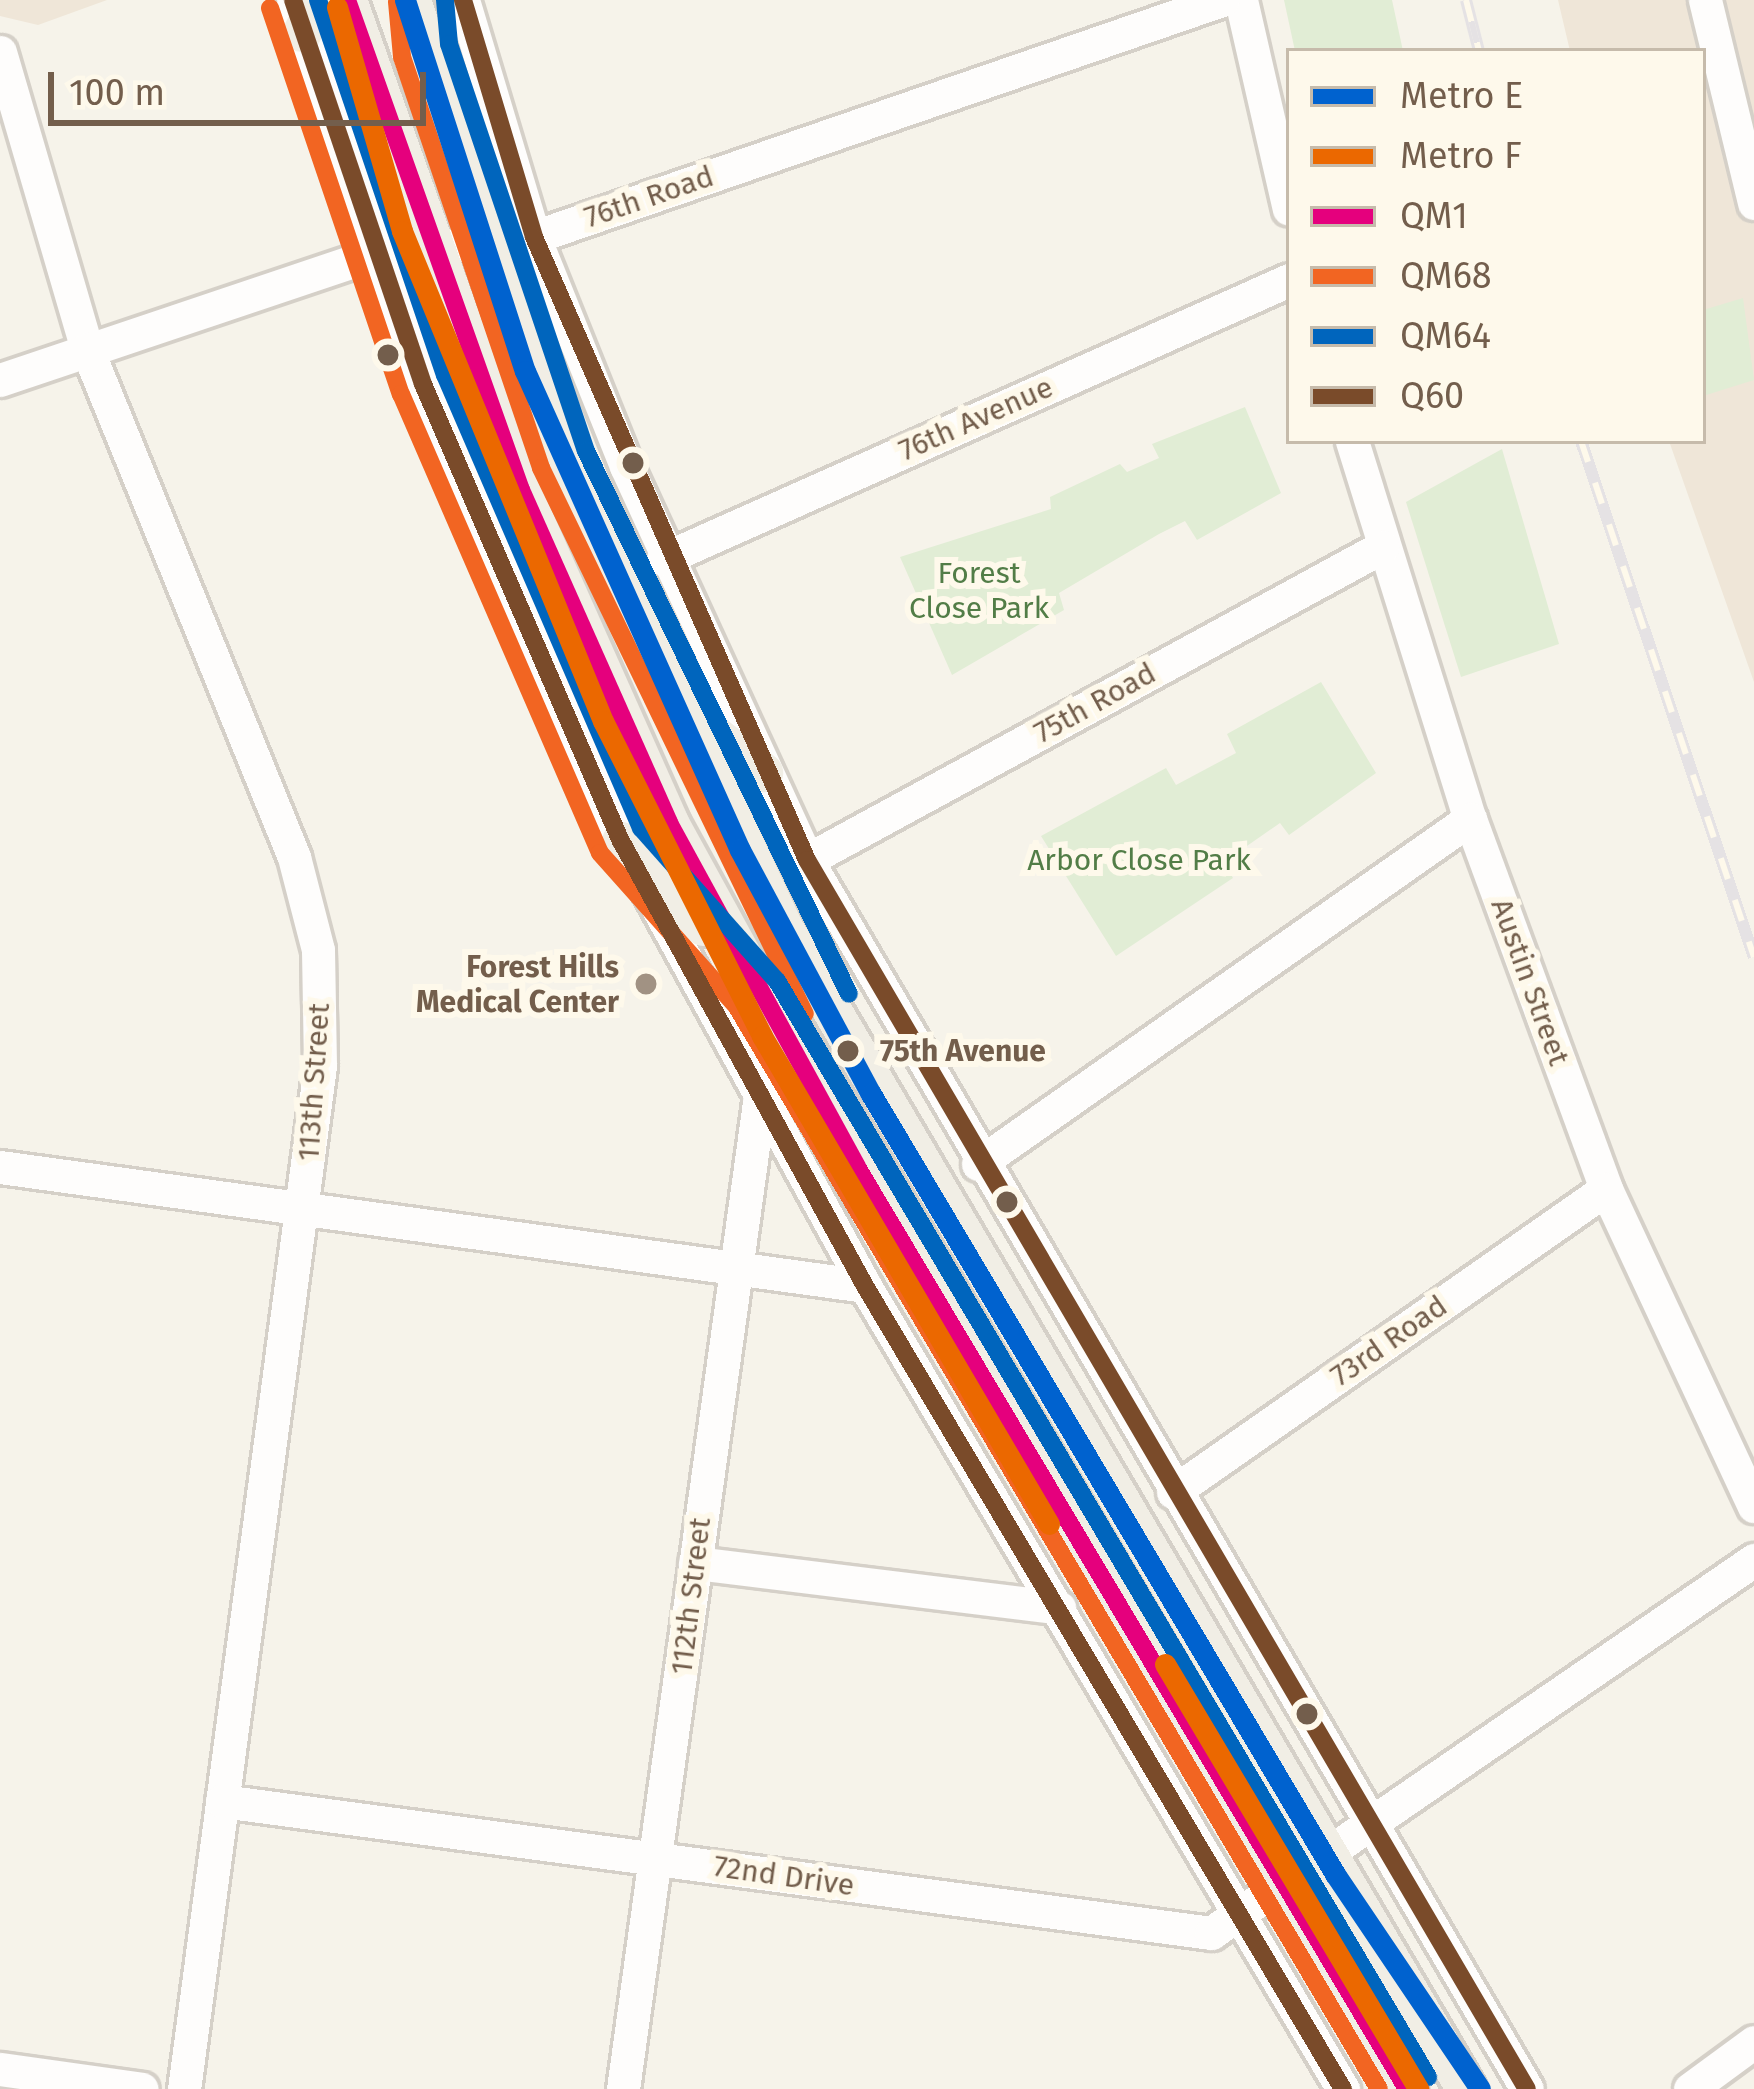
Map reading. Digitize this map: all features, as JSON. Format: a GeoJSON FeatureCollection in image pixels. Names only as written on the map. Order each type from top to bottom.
{"type":"FeatureCollection","features":[{"type":"Feature","properties":{"kind":"main road"},"geometry":{"type":"LineString","coordinates":[[347,0],[429,248],[571,611],[756,993],[1407,2089]]}},
{"type":"Feature","properties":{"kind":"main road"},"geometry":{"type":"LineString","coordinates":[[411,0],[486,240],[564,460],[672,699],[784,929],[1327,1860],[1466,2089]]}},
{"type":"Feature","properties":{"kind":"main road"},"geometry":{"type":"LineString","coordinates":[[421,0],[425,49]]}},
{"type":"Feature","properties":{"kind":"main road"},"geometry":{"type":"LineString","coordinates":[[672,699],[763,772]]}},
{"type":"Feature","properties":{"kind":"main road"},"geometry":{"type":"LineString","coordinates":[[621,841],[756,993]]}},
{"type":"Feature","properties":{"kind":"street"},"geometry":{"type":"LineString","coordinates":[[463,0],[534,237],[663,559],[807,860],[978,1164],[1527,2089]]}},
{"type":"Feature","properties":{"kind":"street","name":"76th Road"},"geometry":{"type":"LineString","coordinates":[[0,380],[375,254],[534,237],[1222,0]]}},
{"type":"Feature","properties":{"kind":"street"},"geometry":{"type":"LineString","coordinates":[[1241,0],[1286,196]]}},
{"type":"Feature","properties":{"kind":"street"},"geometry":{"type":"LineString","coordinates":[[1705,0],[1754,203]]}},
{"type":"Feature","properties":{"kind":"street"},"geometry":{"type":"LineString","coordinates":[[304,10],[375,254],[621,841],[759,1103],[1343,2089]]}},
{"type":"Feature","properties":{"kind":"street","name":"113th Street"},"geometry":{"type":"LineString","coordinates":[[0,52],[87,349],[310,906],[322,1025],[302,1208],[184,2089]]}},
{"type":"Feature","properties":{"kind":"street","name":"76th Avenue"},"geometry":{"type":"LineString","coordinates":[[663,559],[1286,281]]}},
{"type":"Feature","properties":{"kind":"street","name":"Austin Street"},"geometry":{"type":"LineString","coordinates":[[1353,444],[1470,819],[1606,1189],[1754,1506]]}},
{"type":"Feature","properties":{"kind":"street","name":"75th Road"},"geometry":{"type":"LineString","coordinates":[[807,860],[1382,547]]}},
{"type":"Feature","properties":{"kind":"street"},"geometry":{"type":"LineString","coordinates":[[978,1164],[1470,819]]}},
{"type":"Feature","properties":{"kind":"street","name":"112th Street"},"geometry":{"type":"LineString","coordinates":[[623,2089],[658,1862],[694,1563],[759,1103]]}},
{"type":"Feature","properties":{"kind":"street"},"geometry":{"type":"LineString","coordinates":[[0,1167],[865,1286]]}},
{"type":"Feature","properties":{"kind":"street","name":"73rd Road"},"geometry":{"type":"LineString","coordinates":[[1173,1492],[1606,1189]]}},
{"type":"Feature","properties":{"kind":"street","name":"72nd Drive"},"geometry":{"type":"LineString","coordinates":[[222,1801],[1211,1933],[1327,1860],[1754,1560]]}},
{"type":"Feature","properties":{"kind":"street"},"geometry":{"type":"LineString","coordinates":[[694,1563],[1059,1608]]}},
{"type":"Feature","properties":{"kind":"street"},"geometry":{"type":"LineString","coordinates":[[1690,2089],[1754,2042]]}},
{"type":"Feature","properties":{"kind":"street"},"geometry":{"type":"LineString","coordinates":[[0,2069],[142,2089]]}},
{"type":"Feature","properties":{"kind":"shaded area"},"geometry":{"type":"Polygon","coordinates":[[[0,0],[107,0],[38,25],[0,16],[0,0]]]}},
{"type":"Feature","properties":{"kind":"shaded area"},"geometry":{"type":"Polygon","coordinates":[[[1558,0],[1754,0],[1754,682],[1670,444],[1706,444],[1706,48],[1569,48],[1558,0]]]}},
{"type":"Feature","properties":{"kind":"green space"},"geometry":{"type":"Polygon","coordinates":[[[1284,0],[1392,0],[1402,48],[1294,48],[1284,0]]]}},
{"type":"Feature","properties":{"kind":"green space"},"geometry":{"type":"Polygon","coordinates":[[[1743,298],[1754,380],[1706,395],[1706,309],[1743,298]]]}},
{"type":"Feature","properties":{"kind":"green space","name":"Forest Close Park"},"geometry":{"type":"Polygon","coordinates":[[[1245,407],[1281,493],[1197,540],[1185,521],[1159,534],[1059,593],[1064,610],[952,675],[900,557],[1051,509],[1050,497],[1120,464],[1127,472],[1159,458],[1152,444],[1245,407]]]}},
{"type":"Feature","properties":{"kind":"green space"},"geometry":{"type":"Polygon","coordinates":[[[1502,449],[1559,644],[1461,677],[1406,502],[1502,449]]]}},
{"type":"Feature","properties":{"kind":"green space","name":"Arbor Close Park"},"geometry":{"type":"Polygon","coordinates":[[[1321,682],[1376,773],[1289,835],[1280,823],[1224,862],[1233,878],[1116,956],[1041,836],[1166,768],[1176,785],[1236,753],[1227,734],[1321,682]]]}},
{"type":"Feature","properties":{"kind":"railway"},"geometry":{"type":"LineString","coordinates":[[1466,0],[1478,48]]}},
{"type":"Feature","properties":{"kind":"railway"},"geometry":{"type":"LineString","coordinates":[[1582,444],[1754,957]]}},
{"type":"Feature","properties":{"kind":"metro line","name":"E"},"geometry":{"type":"LineString","coordinates":[[405,0],[525,371],[740,850],[871,1094],[1335,1874],[1480,2089]]}},
{"type":"Feature","properties":{"kind":"metro line","name":"F"},"geometry":{"type":"LineString","coordinates":[[337,7],[402,231],[603,721],[762,1036],[1049,1524]]}},
{"type":"Feature","properties":{"kind":"metro line","name":"F"},"geometry":{"type":"LineString","coordinates":[[1165,1664],[1418,2089]]}},
{"type":"Feature","properties":{"kind":"transit line","name":"Q60"},"geometry":{"type":"LineString","coordinates":[[293,0],[423,384],[621,841],[865,1286],[1343,2089]]}},
{"type":"Feature","properties":{"kind":"transit line","name":"QM64"},"geometry":{"type":"LineString","coordinates":[[318,0],[445,375],[641,828],[777,981],[1428,2077]]}},
{"type":"Feature","properties":{"kind":"transit line","name":"QM1"},"geometry":{"type":"LineString","coordinates":[[347,0],[521,490],[669,823],[857,1167],[1407,2089]]}},
{"type":"Feature","properties":{"kind":"transit line","name":"QM64"},"geometry":{"type":"LineString","coordinates":[[445,0],[449,44],[586,451],[849,994]]}},
{"type":"Feature","properties":{"kind":"transit line","name":"Q60"},"geometry":{"type":"LineString","coordinates":[[463,0],[534,237],[807,860],[1527,2089]]}},
{"type":"Feature","properties":{"kind":"transit line","name":"QM68"},"geometry":{"type":"LineString","coordinates":[[397,2],[402,57],[541,468],[805,1014]]}},
{"type":"Feature","properties":{"kind":"transit line","name":"QM68"},"geometry":{"type":"LineString","coordinates":[[270,8],[401,394],[600,853],[737,1007],[1379,2089]]}},
{"type":"Feature","properties":{"kind":"place","name":"Forest Hills Medical Center"},"geometry":{"type":"Point","coordinates":[646,984]}},
{"type":"Feature","properties":{"kind":"place","name":"75th Avenue"},"geometry":{"type":"Point","coordinates":[848,1051]}}]}
